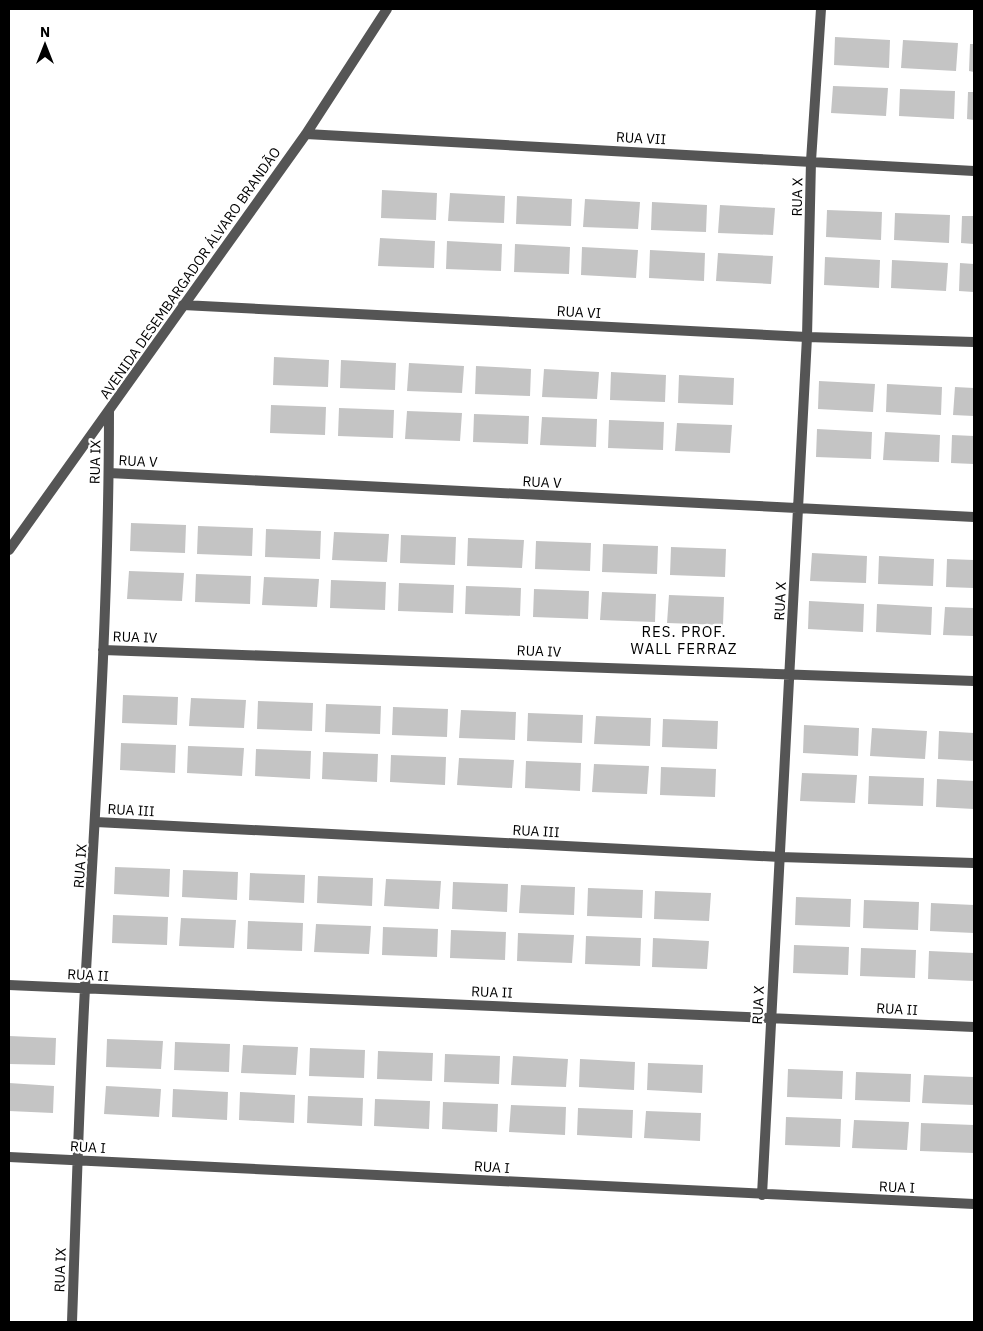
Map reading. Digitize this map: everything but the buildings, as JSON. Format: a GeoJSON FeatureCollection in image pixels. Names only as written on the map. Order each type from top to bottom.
{"type":"FeatureCollection","features":[{"type":"Feature","properties":{"kind":"street","name":"AVENIDA DESEMBARGADOR ÁLVARO BRANDÃO"},"geometry":{"type":"LineString","coordinates":[[9,550],[306,134],[387,9]]}},
{"type":"Feature","properties":{"kind":"street","name":"RUA X"},"geometry":{"type":"LineString","coordinates":[[762,1195],[808,337],[811,161],[821,9]]}},
{"type":"Feature","properties":{"kind":"street","name":"RUA VII"},"geometry":{"type":"LineString","coordinates":[[306,134],[974,171]]}},
{"type":"Feature","properties":{"kind":"street","name":"RUA VI"},"geometry":{"type":"LineString","coordinates":[[183,305],[808,337],[974,342]]}},
{"type":"Feature","properties":{"kind":"street","name":"RUA IX"},"geometry":{"type":"LineString","coordinates":[[72,1322],[85,989],[96,822],[103,650],[109,473],[109,410]]}},
{"type":"Feature","properties":{"kind":"street","name":"RUA V"},"geometry":{"type":"LineString","coordinates":[[109,473],[974,517]]}},
{"type":"Feature","properties":{"kind":"street","name":"RUA IV"},"geometry":{"type":"LineString","coordinates":[[103,650],[974,681]]}},
{"type":"Feature","properties":{"kind":"street","name":"RUA III"},"geometry":{"type":"LineString","coordinates":[[96,822],[780,857],[974,863]]}},
{"type":"Feature","properties":{"kind":"street","name":"RUA II"},"geometry":{"type":"LineString","coordinates":[[9,985],[771,1016],[974,1027]]}},
{"type":"Feature","properties":{"kind":"street","name":"RUA I"},"geometry":{"type":"LineString","coordinates":[[9,1157],[974,1204]]}},
{"type":"Feature","properties":{"kind":"district","name":"RES. PROF. WALL FERRAZ"},"geometry":{"type":"Point","coordinates":[684,640]}}]}
